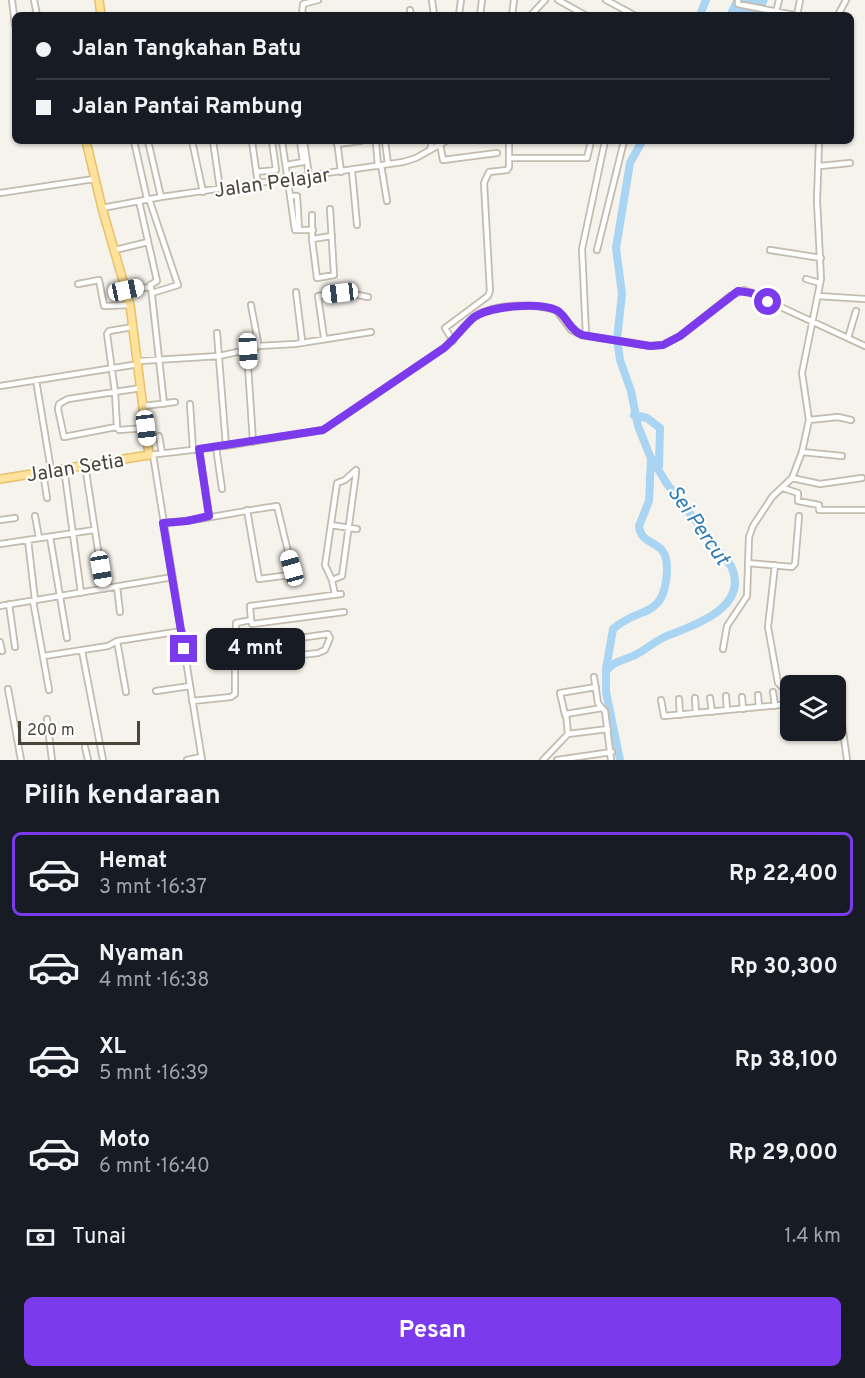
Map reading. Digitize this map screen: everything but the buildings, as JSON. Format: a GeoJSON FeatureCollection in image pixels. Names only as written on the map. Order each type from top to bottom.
{"type":"FeatureCollection","features":[{"type":"Feature","properties":{"kind":"main road"},"geometry":{"type":"LineString","coordinates":[[87,144],[94,179],[130,305],[151,455]]}},
{"type":"Feature","properties":{"kind":"main road","name":"Jalan Setia"},"geometry":{"type":"LineString","coordinates":[[0,479],[151,455]]}},
{"type":"Feature","properties":{"kind":"street"},"geometry":{"type":"LineString","coordinates":[[302,12],[303,4],[318,0]]}},
{"type":"Feature","properties":{"kind":"street"},"geometry":{"type":"LineString","coordinates":[[534,12],[545,0]]}},
{"type":"Feature","properties":{"kind":"street"},"geometry":{"type":"LineString","coordinates":[[558,0],[580,12]]}},
{"type":"Feature","properties":{"kind":"street"},"geometry":{"type":"LineString","coordinates":[[606,0],[628,12]]}},
{"type":"Feature","properties":{"kind":"street"},"geometry":{"type":"LineString","coordinates":[[738,0],[738,3],[776,12],[779,0]]}},
{"type":"Feature","properties":{"kind":"street"},"geometry":{"type":"LineString","coordinates":[[757,8],[758,0]]}},
{"type":"Feature","properties":{"kind":"street"},"geometry":{"type":"LineString","coordinates":[[135,144],[148,199],[178,285],[152,293]]}},
{"type":"Feature","properties":{"kind":"street"},"geometry":{"type":"LineString","coordinates":[[149,144],[161,196]]}},
{"type":"Feature","properties":{"kind":"street"},"geometry":{"type":"LineString","coordinates":[[193,144],[203,192]]}},
{"type":"Feature","properties":{"kind":"street"},"geometry":{"type":"LineString","coordinates":[[213,144],[220,189]]}},
{"type":"Feature","properties":{"kind":"street"},"geometry":{"type":"LineString","coordinates":[[252,144],[258,184]]}},
{"type":"Feature","properties":{"kind":"street"},"geometry":{"type":"LineString","coordinates":[[256,172],[276,170],[272,144]]}},
{"type":"Feature","properties":{"kind":"street"},"geometry":{"type":"LineString","coordinates":[[282,144],[291,196],[297,196],[297,230],[313,230]]}},
{"type":"Feature","properties":{"kind":"street"},"geometry":{"type":"LineString","coordinates":[[286,165],[303,162],[302,144]]}},
{"type":"Feature","properties":{"kind":"street"},"geometry":{"type":"LineString","coordinates":[[303,144],[309,177]]}},
{"type":"Feature","properties":{"kind":"street"},"geometry":{"type":"LineString","coordinates":[[337,144],[341,172]]}},
{"type":"Feature","properties":{"kind":"street"},"geometry":{"type":"LineString","coordinates":[[376,144],[387,201]]}},
{"type":"Feature","properties":{"kind":"street"},"geometry":{"type":"LineString","coordinates":[[385,144],[388,164]]}},
{"type":"Feature","properties":{"kind":"street"},"geometry":{"type":"LineString","coordinates":[[430,150],[431,144]]}},
{"type":"Feature","properties":{"kind":"street","name":"Jalan Pelajar"},"geometry":{"type":"LineString","coordinates":[[102,208],[161,196],[380,166],[416,158],[440,144]]}},
{"type":"Feature","properties":{"kind":"street"},"geometry":{"type":"LineString","coordinates":[[443,144],[443,160],[497,153]]}},
{"type":"Feature","properties":{"kind":"street"},"geometry":{"type":"LineString","coordinates":[[453,341],[445,328],[488,296],[490,291],[484,183],[489,172],[507,170],[509,144]]}},
{"type":"Feature","properties":{"kind":"street"},"geometry":{"type":"LineString","coordinates":[[509,158],[587,158],[590,144]]}},
{"type":"Feature","properties":{"kind":"street"},"geometry":{"type":"LineString","coordinates":[[586,336],[582,249],[604,144]]}},
{"type":"Feature","properties":{"kind":"street"},"geometry":{"type":"LineString","coordinates":[[597,250],[623,144]]}},
{"type":"Feature","properties":{"kind":"street"},"geometry":{"type":"LineString","coordinates":[[723,649],[727,626],[747,596],[748,563],[753,526],[772,497],[792,477],[802,452],[808,420],[802,373],[820,283],[817,186],[820,166],[819,144]]}},
{"type":"Feature","properties":{"kind":"street"},"geometry":{"type":"LineString","coordinates":[[820,166],[850,163]]}},
{"type":"Feature","properties":{"kind":"street"},"geometry":{"type":"LineString","coordinates":[[352,171],[357,225]]}},
{"type":"Feature","properties":{"kind":"street"},"geometry":{"type":"LineString","coordinates":[[0,193],[94,179]]}},
{"type":"Feature","properties":{"kind":"street"},"geometry":{"type":"LineString","coordinates":[[126,290],[150,285],[157,280],[139,201]]}},
{"type":"Feature","properties":{"kind":"street"},"geometry":{"type":"LineString","coordinates":[[312,215],[312,239],[317,278],[335,272],[330,209]]}},
{"type":"Feature","properties":{"kind":"street"},"geometry":{"type":"LineString","coordinates":[[312,239],[332,236]]}},
{"type":"Feature","properties":{"kind":"street"},"geometry":{"type":"LineString","coordinates":[[115,250],[148,242]]}},
{"type":"Feature","properties":{"kind":"street"},"geometry":{"type":"LineString","coordinates":[[770,250],[821,258]]}},
{"type":"Feature","properties":{"kind":"street"},"geometry":{"type":"LineString","coordinates":[[806,279],[820,283]]}},
{"type":"Feature","properties":{"kind":"street"},"geometry":{"type":"LineString","coordinates":[[78,284],[99,280],[104,306],[130,305]]}},
{"type":"Feature","properties":{"kind":"street"},"geometry":{"type":"LineString","coordinates":[[150,285],[164,404]]}},
{"type":"Feature","properties":{"kind":"street"},"geometry":{"type":"LineString","coordinates":[[187,760],[202,759],[151,455],[226,446],[323,430],[453,341],[480,315],[506,308],[531,306],[556,310],[571,330],[586,336],[656,346],[669,342],[730,296],[742,290],[865,346]]}},
{"type":"Feature","properties":{"kind":"street"},"geometry":{"type":"LineString","coordinates":[[296,292],[302,341]]}},
{"type":"Feature","properties":{"kind":"street"},"geometry":{"type":"LineString","coordinates":[[324,338],[318,296],[348,293],[368,297]]}},
{"type":"Feature","properties":{"kind":"street"},"geometry":{"type":"LineString","coordinates":[[818,296],[865,299]]}},
{"type":"Feature","properties":{"kind":"street"},"geometry":{"type":"LineString","coordinates":[[251,305],[258,346]]}},
{"type":"Feature","properties":{"kind":"street"},"geometry":{"type":"LineString","coordinates":[[848,338],[856,311]]}},
{"type":"Feature","properties":{"kind":"street"},"geometry":{"type":"LineString","coordinates":[[117,427],[107,332],[133,327]]}},
{"type":"Feature","properties":{"kind":"street"},"geometry":{"type":"LineString","coordinates":[[0,386],[112,369],[160,358],[219,356],[248,351],[258,346],[371,332]]}},
{"type":"Feature","properties":{"kind":"street"},"geometry":{"type":"LineString","coordinates":[[218,333],[226,446]]}},
{"type":"Feature","properties":{"kind":"street"},"geometry":{"type":"LineString","coordinates":[[248,351],[253,442]]}},
{"type":"Feature","properties":{"kind":"street"},"geometry":{"type":"LineString","coordinates":[[36,380],[47,471],[47,498]]}},
{"type":"Feature","properties":{"kind":"street"},"geometry":{"type":"LineString","coordinates":[[141,388],[68,399],[57,407],[63,437],[117,427],[119,430],[146,428]]}},
{"type":"Feature","properties":{"kind":"street"},"geometry":{"type":"LineString","coordinates":[[144,406],[176,402]]}},
{"type":"Feature","properties":{"kind":"street"},"geometry":{"type":"LineString","coordinates":[[190,404],[209,516]]}},
{"type":"Feature","properties":{"kind":"street"},"geometry":{"type":"LineString","coordinates":[[808,420],[838,417],[851,420]]}},
{"type":"Feature","properties":{"kind":"street"},"geometry":{"type":"LineString","coordinates":[[159,435],[162,453]]}},
{"type":"Feature","properties":{"kind":"street"},"geometry":{"type":"LineString","coordinates":[[216,447],[222,489]]}},
{"type":"Feature","properties":{"kind":"street"},"geometry":{"type":"LineString","coordinates":[[802,452],[842,456]]}},
{"type":"Feature","properties":{"kind":"street"},"geometry":{"type":"LineString","coordinates":[[85,465],[104,589]]}},
{"type":"Feature","properties":{"kind":"street"},"geometry":{"type":"LineString","coordinates":[[64,468],[81,593]]}},
{"type":"Feature","properties":{"kind":"street"},"geometry":{"type":"LineString","coordinates":[[332,580],[342,576],[356,470],[345,480],[337,483],[325,565],[332,580],[334,595]]}},
{"type":"Feature","properties":{"kind":"street"},"geometry":{"type":"LineString","coordinates":[[792,477],[820,484],[862,478]]}},
{"type":"Feature","properties":{"kind":"street"},"geometry":{"type":"LineString","coordinates":[[783,488],[798,493],[798,501],[819,505],[819,510],[865,510]]}},
{"type":"Feature","properties":{"kind":"street"},"geometry":{"type":"LineString","coordinates":[[163,523],[247,510],[279,508],[292,568],[290,574],[258,579],[247,510]]}},
{"type":"Feature","properties":{"kind":"street"},"geometry":{"type":"LineString","coordinates":[[35,516],[39,538]]}},
{"type":"Feature","properties":{"kind":"street"},"geometry":{"type":"LineString","coordinates":[[748,563],[789,567],[795,564],[799,516]]}},
{"type":"Feature","properties":{"kind":"street"},"geometry":{"type":"LineString","coordinates":[[0,520],[15,518]]}},
{"type":"Feature","properties":{"kind":"street"},"geometry":{"type":"LineString","coordinates":[[331,525],[357,529]]}},
{"type":"Feature","properties":{"kind":"street"},"geometry":{"type":"LineString","coordinates":[[0,544],[94,530]]}},
{"type":"Feature","properties":{"kind":"street"},"geometry":{"type":"LineString","coordinates":[[50,537],[67,638]]}},
{"type":"Feature","properties":{"kind":"street"},"geometry":{"type":"LineString","coordinates":[[28,540],[34,600],[49,690]]}},
{"type":"Feature","properties":{"kind":"street"},"geometry":{"type":"LineString","coordinates":[[775,565],[768,627],[780,685]]}},
{"type":"Feature","properties":{"kind":"street"},"geometry":{"type":"LineString","coordinates":[[0,606],[173,577]]}},
{"type":"Feature","properties":{"kind":"street"},"geometry":{"type":"LineString","coordinates":[[117,587],[120,612]]}},
{"type":"Feature","properties":{"kind":"street"},"geometry":{"type":"LineString","coordinates":[[341,594],[250,606],[251,620],[252,624],[344,612]]}},
{"type":"Feature","properties":{"kind":"street"},"geometry":{"type":"LineString","coordinates":[[9,604],[15,647]]}},
{"type":"Feature","properties":{"kind":"street"},"geometry":{"type":"LineString","coordinates":[[192,702],[231,697],[235,694],[234,625],[251,620]]}},
{"type":"Feature","properties":{"kind":"street"},"geometry":{"type":"LineString","coordinates":[[44,656],[82,651],[108,646],[117,641],[182,631]]}},
{"type":"Feature","properties":{"kind":"street"},"geometry":{"type":"LineString","coordinates":[[235,656],[238,650],[251,645],[328,634],[330,638],[325,650],[318,653],[259,660],[254,659],[251,645]]}},
{"type":"Feature","properties":{"kind":"street"},"geometry":{"type":"LineString","coordinates":[[117,641],[126,692]]}},
{"type":"Feature","properties":{"kind":"street"},"geometry":{"type":"LineString","coordinates":[[0,642],[2,651]]}},
{"type":"Feature","properties":{"kind":"street"},"geometry":{"type":"LineString","coordinates":[[82,651],[103,760]]}},
{"type":"Feature","properties":{"kind":"street"},"geometry":{"type":"LineString","coordinates":[[594,677],[598,703],[605,711],[612,752],[611,760]]}},
{"type":"Feature","properties":{"kind":"street"},"geometry":{"type":"LineString","coordinates":[[156,692],[190,686]]}},
{"type":"Feature","properties":{"kind":"street"},"geometry":{"type":"LineString","coordinates":[[568,734],[560,693],[596,687]]}},
{"type":"Feature","properties":{"kind":"street"},"geometry":{"type":"LineString","coordinates":[[8,689],[21,760]]}},
{"type":"Feature","properties":{"kind":"street"},"geometry":{"type":"LineString","coordinates":[[773,692],[776,706]]}},
{"type":"Feature","properties":{"kind":"street"},"geometry":{"type":"LineString","coordinates":[[758,695],[759,707]]}},
{"type":"Feature","properties":{"kind":"street"},"geometry":{"type":"LineString","coordinates":[[726,696],[728,710]]}},
{"type":"Feature","properties":{"kind":"street"},"geometry":{"type":"LineString","coordinates":[[742,697],[743,709]]}},
{"type":"Feature","properties":{"kind":"street"},"geometry":{"type":"LineString","coordinates":[[695,698],[696,713]]}},
{"type":"Feature","properties":{"kind":"street"},"geometry":{"type":"LineString","coordinates":[[710,698],[712,712]]}},
{"type":"Feature","properties":{"kind":"street"},"geometry":{"type":"LineString","coordinates":[[679,699],[680,715]]}},
{"type":"Feature","properties":{"kind":"street"},"geometry":{"type":"LineString","coordinates":[[661,700],[664,716],[780,705]]}},
{"type":"Feature","properties":{"kind":"street"},"geometry":{"type":"LineString","coordinates":[[565,715],[602,708]]}},
{"type":"Feature","properties":{"kind":"street"},"geometry":{"type":"LineString","coordinates":[[47,719],[52,760]]}},
{"type":"Feature","properties":{"kind":"street"},"geometry":{"type":"LineString","coordinates":[[543,760],[568,734],[608,729]]}},
{"type":"Feature","properties":{"kind":"street"},"geometry":{"type":"LineString","coordinates":[[844,741],[847,760]]}},
{"type":"Feature","properties":{"kind":"street"},"geometry":{"type":"LineString","coordinates":[[85,747],[88,760]]}},
{"type":"Feature","properties":{"kind":"street"},"geometry":{"type":"LineString","coordinates":[[557,760],[612,752]]}},
{"type":"Feature","properties":{"kind":"water"},"geometry":{"type":"Polygon","coordinates":[[[733,0],[768,0],[763,12],[727,12],[733,0]]]}},
{"type":"Feature","properties":{"kind":"waterway","name":"Sei Percut"},"geometry":{"type":"LineString","coordinates":[[701,12],[706,0]]}},
{"type":"Feature","properties":{"kind":"waterway","name":"Sei Percut"},"geometry":{"type":"LineString","coordinates":[[620,760],[606,692],[606,671],[661,639],[693,626],[717,612],[727,603],[733,592],[735,580],[731,566],[667,484],[650,456],[638,426],[631,391],[620,360],[617,339],[622,294],[616,248],[630,163],[640,144]]}},
{"type":"Feature","properties":{"kind":"waterway"},"geometry":{"type":"LineString","coordinates":[[634,415],[647,418],[660,428],[659,466]]}},
{"type":"Feature","properties":{"kind":"waterway","name":"Sei Percut"},"geometry":{"type":"LineString","coordinates":[[606,669],[613,629],[656,605],[665,587],[667,569],[664,554],[661,549],[644,537],[639,526],[649,501],[651,459]]}},
{"type":"Feature","properties":{"kind":"route"},"geometry":{"type":"LineString","coordinates":[[184,649],[163,523],[209,516],[199,449],[323,430],[444,348],[459,336],[473,318],[486,312],[523,306],[548,308],[560,312],[571,330],[582,335],[656,346],[680,336],[738,291],[744,290],[768,302]]}}]}
